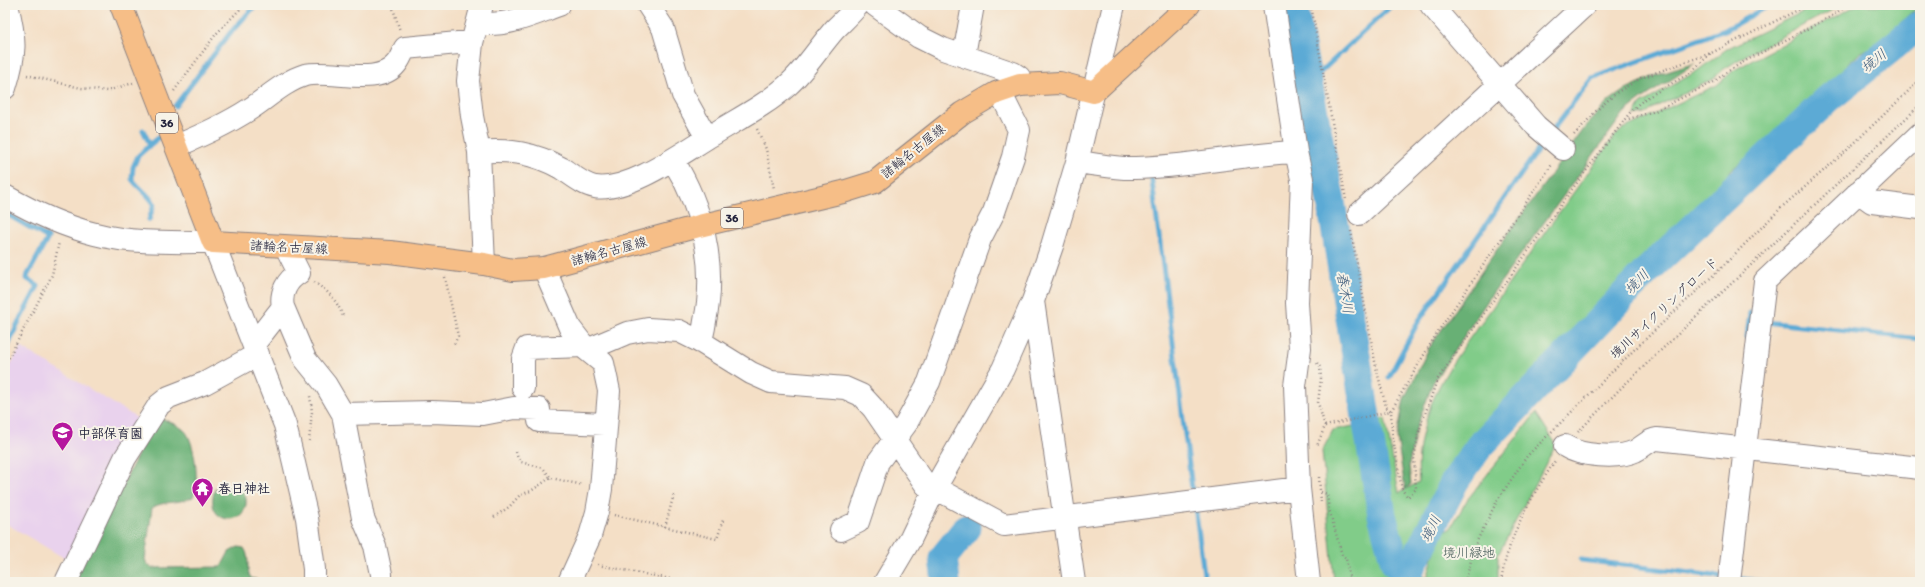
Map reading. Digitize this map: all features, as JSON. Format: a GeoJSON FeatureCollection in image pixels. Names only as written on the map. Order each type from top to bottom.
{"type":"FeatureCollection","features":[{"type":"Feature","properties":{"kind":"main road","name":"36"},"geometry":{"type":"LineString","coordinates":[[121,5],[148,79],[177,146],[213,242]]}},
{"type":"Feature","properties":{"kind":"main road"},"geometry":{"type":"LineString","coordinates":[[1094,92],[1190,5]]}},
{"type":"Feature","properties":{"kind":"main road","name":"諸輪名古屋線"},"geometry":{"type":"LineString","coordinates":[[213,242],[390,252],[484,264],[513,270],[544,268],[702,225],[843,192],[875,182],[962,112],[1000,92],[1020,85],[1060,83],[1094,92]]}},
{"type":"Feature","properties":{"kind":"street"},"geometry":{"type":"LineString","coordinates":[[7,5],[15,48],[7,76]]}},
{"type":"Feature","properties":{"kind":"street"},"geometry":{"type":"LineString","coordinates":[[477,24],[491,26],[528,16],[559,5]]}},
{"type":"Feature","properties":{"kind":"street"},"geometry":{"type":"LineString","coordinates":[[648,5],[663,28],[683,95],[707,138]]}},
{"type":"Feature","properties":{"kind":"street"},"geometry":{"type":"LineString","coordinates":[[479,152],[501,150],[524,152],[561,168],[587,185],[604,188],[638,178],[673,160],[748,114],[788,85],[858,5]]}},
{"type":"Feature","properties":{"kind":"street"},"geometry":{"type":"LineString","coordinates":[[875,5],[919,37],[943,49],[1013,73],[1018,78],[1020,85]]}},
{"type":"Feature","properties":{"kind":"street"},"geometry":{"type":"LineString","coordinates":[[964,55],[973,5]]}},
{"type":"Feature","properties":{"kind":"street"},"geometry":{"type":"LineString","coordinates":[[885,582],[911,538],[935,488],[1002,369],[1033,300],[1052,246],[1077,162],[1114,5]]}},
{"type":"Feature","properties":{"kind":"street"},"geometry":{"type":"LineString","coordinates":[[1274,5],[1296,152],[1302,179],[1297,303],[1300,348],[1295,386],[1299,488],[1309,582]]}},
{"type":"Feature","properties":{"kind":"street"},"geometry":{"type":"LineString","coordinates":[[1431,5],[1536,126],[1563,149]]}},
{"type":"Feature","properties":{"kind":"street"},"geometry":{"type":"LineString","coordinates":[[1352,216],[1499,84],[1584,5]]}},
{"type":"Feature","properties":{"kind":"street"},"geometry":{"type":"LineString","coordinates":[[177,146],[204,134],[249,110],[287,84],[305,76],[325,74],[363,76],[382,74],[396,65],[405,48],[458,43],[477,24]]}},
{"type":"Feature","properties":{"kind":"street"},"geometry":{"type":"LineString","coordinates":[[477,24],[468,81],[472,116],[479,152],[484,264]]}},
{"type":"Feature","properties":{"kind":"street"},"geometry":{"type":"LineString","coordinates":[[841,530],[858,522],[878,462],[906,424],[929,382],[980,240],[994,212],[1013,157],[1019,130],[1000,92]]}},
{"type":"Feature","properties":{"kind":"street"},"geometry":{"type":"LineString","coordinates":[[1729,582],[1764,281],[1920,134]]}},
{"type":"Feature","properties":{"kind":"street"},"geometry":{"type":"LineString","coordinates":[[1077,162],[1134,168],[1194,164],[1266,153],[1296,152]]}},
{"type":"Feature","properties":{"kind":"street"},"geometry":{"type":"LineString","coordinates":[[673,160],[686,182],[702,225],[710,286],[709,301],[700,342]]}},
{"type":"Feature","properties":{"kind":"street"},"geometry":{"type":"LineString","coordinates":[[1858,192],[1872,202],[1920,208]]}},
{"type":"Feature","properties":{"kind":"street"},"geometry":{"type":"LineString","coordinates":[[5,196],[62,224],[94,234],[137,241],[213,242],[285,425],[307,518],[314,569],[314,582]]}},
{"type":"Feature","properties":{"kind":"street"},"geometry":{"type":"LineString","coordinates":[[286,247],[299,273],[290,279],[281,299],[283,308],[304,359],[326,385],[343,414],[363,518],[375,546],[381,574],[381,582]]}},
{"type":"Feature","properties":{"kind":"street"},"geometry":{"type":"LineString","coordinates":[[544,268],[570,328],[586,348],[603,364],[609,391],[605,424],[601,489],[597,512],[579,562],[569,582]]}},
{"type":"Feature","properties":{"kind":"street"},"geometry":{"type":"LineString","coordinates":[[1033,300],[1074,582]]}},
{"type":"Feature","properties":{"kind":"street"},"geometry":{"type":"LineString","coordinates":[[66,582],[125,458],[159,404],[169,397],[205,383],[256,349],[283,308]]}},
{"type":"Feature","properties":{"kind":"street"},"geometry":{"type":"LineString","coordinates":[[523,388],[523,359],[527,348],[586,348],[627,333],[648,329],[679,331],[751,373],[771,382],[845,388],[861,395],[873,408],[893,440],[926,485],[935,488],[1004,525],[1299,488]]}},
{"type":"Feature","properties":{"kind":"street"},"geometry":{"type":"LineString","coordinates":[[343,414],[432,412],[483,414],[514,408],[539,409],[539,421],[605,424]]}},
{"type":"Feature","properties":{"kind":"street"},"geometry":{"type":"LineString","coordinates":[[1565,446],[1573,451],[1585,454],[1621,455],[1635,451],[1651,440],[1657,439],[1920,468]]}},
{"type":"Feature","properties":{"kind":"path"},"geometry":{"type":"LineString","coordinates":[[174,92],[216,34],[244,5]]}},
{"type":"Feature","properties":{"kind":"path"},"geometry":{"type":"LineString","coordinates":[[392,5],[405,48]]}},
{"type":"Feature","properties":{"kind":"path"},"geometry":{"type":"LineString","coordinates":[[1310,5],[1352,216],[1376,368],[1386,407],[1391,411]]}},
{"type":"Feature","properties":{"kind":"path"},"geometry":{"type":"LineString","coordinates":[[1712,53],[1690,73],[1643,100],[1632,110],[1570,192],[1437,380],[1418,434],[1414,458],[1416,489],[1408,497],[1402,490],[1392,432],[1391,411],[1453,308],[1563,149],[1598,109],[1616,93],[1641,78],[1712,53],[1808,5]]}},
{"type":"Feature","properties":{"kind":"path"},"geometry":{"type":"LineString","coordinates":[[1625,120],[1655,111],[1714,82],[1725,73],[1745,61],[1830,17],[1848,5]]}},
{"type":"Feature","properties":{"kind":"path"},"geometry":{"type":"LineString","coordinates":[[7,76],[107,91],[138,81]]}},
{"type":"Feature","properties":{"kind":"path","name":"境川サイクリングロード"},"geometry":{"type":"LineString","coordinates":[[1465,582],[1476,543],[1497,501],[1528,456],[1629,355],[1722,267],[1782,207],[1846,151],[1920,80]]}},
{"type":"Feature","properties":{"kind":"path"},"geometry":{"type":"LineString","coordinates":[[1500,582],[1516,529],[1540,483],[1565,446],[1619,390],[1920,105]]}},
{"type":"Feature","properties":{"kind":"path"},"geometry":{"type":"LineString","coordinates":[[748,114],[752,118],[766,149],[778,208]]}},
{"type":"Feature","properties":{"kind":"path"},"geometry":{"type":"LineString","coordinates":[[5,365],[52,275],[62,224]]}},
{"type":"Feature","properties":{"kind":"path"},"geometry":{"type":"LineString","coordinates":[[441,259],[458,336],[454,344]]}},
{"type":"Feature","properties":{"kind":"path"},"geometry":{"type":"LineString","coordinates":[[299,273],[330,293],[336,301],[342,316]]}},
{"type":"Feature","properties":{"kind":"path"},"geometry":{"type":"LineString","coordinates":[[1300,348],[1310,355],[1320,367],[1321,378],[1318,403],[1319,413],[1325,426]]}},
{"type":"Feature","properties":{"kind":"path"},"geometry":{"type":"LineString","coordinates":[[295,466],[307,460],[312,412],[308,379],[311,366]]}},
{"type":"Feature","properties":{"kind":"path"},"geometry":{"type":"LineString","coordinates":[[1317,453],[1318,440],[1325,426],[1391,411]]}},
{"type":"Feature","properties":{"kind":"path"},"geometry":{"type":"LineString","coordinates":[[516,452],[518,459],[521,462],[543,468],[551,478],[601,489]]}},
{"type":"Feature","properties":{"kind":"path"},"geometry":{"type":"LineString","coordinates":[[1318,471],[1321,506]]}},
{"type":"Feature","properties":{"kind":"path"},"geometry":{"type":"LineString","coordinates":[[494,517],[509,507],[520,495],[531,491],[551,478]]}},
{"type":"Feature","properties":{"kind":"path"},"geometry":{"type":"LineString","coordinates":[[1321,492],[1327,494],[1329,509],[1342,555],[1346,558],[1350,582]]}},
{"type":"Feature","properties":{"kind":"path"},"geometry":{"type":"LineString","coordinates":[[665,527],[674,494]]}},
{"type":"Feature","properties":{"kind":"path"},"geometry":{"type":"LineString","coordinates":[[597,512],[717,539],[723,520]]}},
{"type":"Feature","properties":{"kind":"path"},"geometry":{"type":"LineString","coordinates":[[579,562],[686,582]]}},
{"type":"Feature","properties":{"kind":"shaded area","name":"中部保育園"},"geometry":{"type":"Polygon","coordinates":[[[21,347],[142,421],[71,562],[5,523],[5,374],[21,347]]]}},
{"type":"Feature","properties":{"kind":"green space"},"geometry":{"type":"Polygon","coordinates":[[[1817,5],[1842,5],[1748,54],[1724,69],[1710,81],[1651,109],[1646,114],[1634,116],[1641,104],[1697,71],[1728,48],[1817,5]]]}},
{"type":"Feature","properties":{"kind":"green space"},"geometry":{"type":"Polygon","coordinates":[[[1857,5],[1920,6],[1874,46],[1860,53],[1758,149],[1731,170],[1723,187],[1705,206],[1619,286],[1610,297],[1536,369],[1471,441],[1426,515],[1420,537],[1411,552],[1396,552],[1372,422],[1385,418],[1399,493],[1419,482],[1418,462],[1422,434],[1431,405],[1443,379],[1466,343],[1614,137],[1623,129],[1717,85],[1734,70],[1857,5]]]}},
{"type":"Feature","properties":{"kind":"green space"},"geometry":{"type":"Polygon","coordinates":[[[1695,63],[1624,113],[1492,294],[1433,383],[1416,429],[1409,465],[1411,484],[1405,489],[1397,437],[1404,399],[1429,348],[1500,245],[1589,122],[1609,101],[1626,89],[1652,77],[1695,63]]]}},
{"type":"Feature","properties":{"kind":"green space","name":"境川緑地"},"geometry":{"type":"Polygon","coordinates":[[[1536,413],[1556,444],[1498,555],[1498,582],[1334,582],[1322,451],[1333,430],[1359,425],[1384,555],[1427,578],[1441,531],[1450,529],[1467,500],[1536,413]]]}},
{"type":"Feature","properties":{"kind":"green space"},"geometry":{"type":"Polygon","coordinates":[[[157,417],[179,426],[189,436],[194,453],[196,483],[193,497],[183,501],[162,504],[152,508],[145,560],[148,565],[152,568],[221,567],[229,552],[238,547],[244,548],[246,552],[248,571],[251,578],[267,582],[73,582],[157,417]]]}},
{"type":"Feature","properties":{"kind":"green space"},"geometry":{"type":"Polygon","coordinates":[[[228,486],[242,491],[246,499],[245,508],[241,515],[227,519],[220,516],[215,510],[213,501],[215,489],[228,486]]]}},
{"type":"Feature","properties":{"kind":"waterway"},"geometry":{"type":"LineString","coordinates":[[175,106],[230,33],[256,5]]}},
{"type":"Feature","properties":{"kind":"waterway","name":"春木川"},"geometry":{"type":"LineString","coordinates":[[1293,5],[1331,202],[1382,515],[1395,563],[1407,576]]}},
{"type":"Feature","properties":{"kind":"waterway"},"geometry":{"type":"LineString","coordinates":[[1308,84],[1392,5]]}},
{"type":"Feature","properties":{"kind":"waterway"},"geometry":{"type":"LineString","coordinates":[[1551,132],[1592,78],[1725,30],[1770,5]]}},
{"type":"Feature","properties":{"kind":"waterway","name":"境川"},"geometry":{"type":"LineString","coordinates":[[1407,582],[1407,576],[1455,481],[1479,447],[1646,272],[1828,99],[1920,25]]}},
{"type":"Feature","properties":{"kind":"waterway"},"geometry":{"type":"LineString","coordinates":[[143,130],[150,145]]}},
{"type":"Feature","properties":{"kind":"waterway"},"geometry":{"type":"LineString","coordinates":[[149,220],[154,204],[132,179],[133,167],[138,156],[159,137]]}},
{"type":"Feature","properties":{"kind":"waterway"},"geometry":{"type":"LineString","coordinates":[[1389,377],[1418,322],[1545,140]]}},
{"type":"Feature","properties":{"kind":"waterway"},"geometry":{"type":"LineString","coordinates":[[1151,174],[1193,496]]}},
{"type":"Feature","properties":{"kind":"waterway"},"geometry":{"type":"LineString","coordinates":[[5,213],[48,238],[26,278],[38,286],[17,325],[5,353]]}},
{"type":"Feature","properties":{"kind":"waterway"},"geometry":{"type":"LineString","coordinates":[[1747,337],[1750,313]]}},
{"type":"Feature","properties":{"kind":"waterway"},"geometry":{"type":"LineString","coordinates":[[1766,322],[1920,339]]}},
{"type":"Feature","properties":{"kind":"waterway"},"geometry":{"type":"LineString","coordinates":[[1195,506],[1205,582]]}},
{"type":"Feature","properties":{"kind":"waterway"},"geometry":{"type":"LineString","coordinates":[[946,582],[943,558],[967,528]]}},
{"type":"Feature","properties":{"kind":"waterway"},"geometry":{"type":"LineString","coordinates":[[1581,560],[1725,577]]}},
{"type":"Feature","properties":{"kind":"waterway"},"geometry":{"type":"LineString","coordinates":[[1735,578],[1767,582]]}},
{"type":"Feature","properties":{"kind":"place","name":"中部保育園"},"geometry":{"type":"Point","coordinates":[63,452]}},
{"type":"Feature","properties":{"kind":"place","name":"春日神社"},"geometry":{"type":"Point","coordinates":[203,508]}}]}
